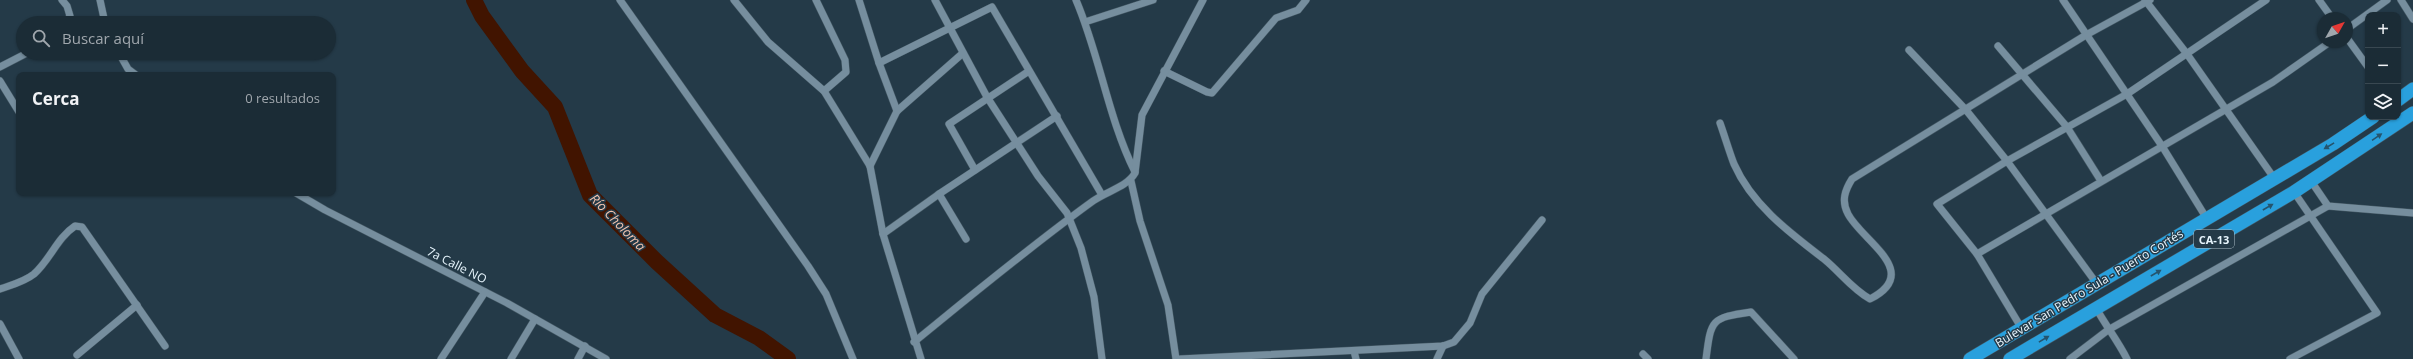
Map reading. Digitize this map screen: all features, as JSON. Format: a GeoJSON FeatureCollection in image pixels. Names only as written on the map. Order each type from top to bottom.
{"type":"FeatureCollection","features":[{"type":"Feature","properties":{"kind":"highway"},"geometry":{"type":"LineString","coordinates":[[2401,98],[2413,89]]}},
{"type":"Feature","properties":{"kind":"highway","name":"Bulevar San Pedro Sula - Puerto Cortés"},"geometry":{"type":"LineString","coordinates":[[2010,359],[2294,192],[2413,113]]}},
{"type":"Feature","properties":{"kind":"highway","name":"Bulevar San Pedro Sula - Puerto Cortés"},"geometry":{"type":"LineString","coordinates":[[1970,359],[2333,144],[2369,120]]}},
{"type":"Feature","properties":{"kind":"street"},"geometry":{"type":"LineString","coordinates":[[62,0],[67,6],[70,16]]}},
{"type":"Feature","properties":{"kind":"street"},"geometry":{"type":"LineString","coordinates":[[100,0],[103,16]]}},
{"type":"Feature","properties":{"kind":"street"},"geometry":{"type":"LineString","coordinates":[[620,0],[812,272],[826,294],[853,359]]}},
{"type":"Feature","properties":{"kind":"street"},"geometry":{"type":"LineString","coordinates":[[734,0],[768,42],[824,91],[870,166],[883,234],[914,342],[921,359]]}},
{"type":"Feature","properties":{"kind":"street"},"geometry":{"type":"LineString","coordinates":[[816,0],[845,60],[846,72],[824,91]]}},
{"type":"Feature","properties":{"kind":"street"},"geometry":{"type":"LineString","coordinates":[[859,0],[879,63],[897,111]]}},
{"type":"Feature","properties":{"kind":"street"},"geometry":{"type":"LineString","coordinates":[[936,0],[987,97],[1038,176],[1055,195],[1069,219],[1081,248],[1094,297],[1102,359]]}},
{"type":"Feature","properties":{"kind":"street"},"geometry":{"type":"LineString","coordinates":[[1076,0],[1085,22],[1120,134],[1135,173]]}},
{"type":"Feature","properties":{"kind":"street"},"geometry":{"type":"LineString","coordinates":[[1085,22],[1153,0]]}},
{"type":"Feature","properties":{"kind":"street"},"geometry":{"type":"LineString","coordinates":[[914,342],[1069,219],[1102,195],[1131,181],[1135,173],[1142,115],[1203,0]]}},
{"type":"Feature","properties":{"kind":"street"},"geometry":{"type":"LineString","coordinates":[[1164,71],[1212,93],[1276,18],[1298,10],[1306,0]]}},
{"type":"Feature","properties":{"kind":"street"},"geometry":{"type":"LineString","coordinates":[[2062,0],[2162,146],[2207,218]]}},
{"type":"Feature","properties":{"kind":"street"},"geometry":{"type":"LineString","coordinates":[[2022,329],[1977,254],[1937,204],[2007,161],[2127,94],[2266,0]]}},
{"type":"Feature","properties":{"kind":"street"},"geometry":{"type":"LineString","coordinates":[[2319,0],[2328,12]]}},
{"type":"Feature","properties":{"kind":"street"},"geometry":{"type":"LineString","coordinates":[[2353,25],[2386,0]]}},
{"type":"Feature","properties":{"kind":"street"},"geometry":{"type":"LineString","coordinates":[[2401,0],[2413,18]]}},
{"type":"Feature","properties":{"kind":"street"},"geometry":{"type":"LineString","coordinates":[[1720,123],[1734,164],[1747,187],[1784,229],[1824,259],[1859,293],[1870,299],[1882,293],[1889,281],[1891,267],[1885,256],[1848,214],[1844,200],[1846,188],[1852,179],[2023,75],[2086,34],[2147,1],[2187,54],[2274,178]]}},
{"type":"Feature","properties":{"kind":"street"},"geometry":{"type":"LineString","coordinates":[[879,63],[992,7],[1102,195]]}},
{"type":"Feature","properties":{"kind":"street"},"geometry":{"type":"LineString","coordinates":[[1998,46],[2066,127],[2101,181]]}},
{"type":"Feature","properties":{"kind":"street"},"geometry":{"type":"LineString","coordinates":[[2353,46],[2365,63]]}},
{"type":"Feature","properties":{"kind":"street"},"geometry":{"type":"LineString","coordinates":[[1977,254],[2293,69],[2322,48]]}},
{"type":"Feature","properties":{"kind":"street"},"geometry":{"type":"LineString","coordinates":[[1910,50],[1966,110],[2007,161],[2097,284]]}},
{"type":"Feature","properties":{"kind":"street"},"geometry":{"type":"LineString","coordinates":[[870,166],[897,111],[963,53]]}},
{"type":"Feature","properties":{"kind":"street"},"geometry":{"type":"LineString","coordinates":[[0,67],[16,59]]}},
{"type":"Feature","properties":{"kind":"street"},"geometry":{"type":"LineString","coordinates":[[123,60],[133,72]]}},
{"type":"Feature","properties":{"kind":"street"},"geometry":{"type":"LineString","coordinates":[[975,170],[949,124],[987,97],[1029,71]]}},
{"type":"Feature","properties":{"kind":"street"},"geometry":{"type":"LineString","coordinates":[[0,81],[16,107]]}},
{"type":"Feature","properties":{"kind":"street"},"geometry":{"type":"LineString","coordinates":[[883,234],[939,194],[1017,144],[1057,116]]}},
{"type":"Feature","properties":{"kind":"street"},"geometry":{"type":"LineString","coordinates":[[1131,181],[1140,222],[1168,305],[1176,359]]}},
{"type":"Feature","properties":{"kind":"street"},"geometry":{"type":"LineString","coordinates":[[2311,181],[2328,206]]}},
{"type":"Feature","properties":{"kind":"street"},"geometry":{"type":"LineString","coordinates":[[2290,359],[2377,313],[2309,217],[2294,192]]}},
{"type":"Feature","properties":{"kind":"street"},"geometry":{"type":"LineString","coordinates":[[939,194],[966,239]]}},
{"type":"Feature","properties":{"kind":"street","name":"7a Calle NO"},"geometry":{"type":"LineString","coordinates":[[301,196],[325,210],[535,318],[606,359]]}},
{"type":"Feature","properties":{"kind":"street"},"geometry":{"type":"LineString","coordinates":[[2070,359],[2108,330],[2328,206],[2413,214]]}},
{"type":"Feature","properties":{"kind":"street"},"geometry":{"type":"LineString","coordinates":[[1180,359],[1250,358],[1443,346],[1454,342],[1470,323],[1482,294],[1542,220]]}},
{"type":"Feature","properties":{"kind":"street"},"geometry":{"type":"LineString","coordinates":[[0,289],[23,280],[34,273],[67,232],[74,226],[82,227],[165,346]]}},
{"type":"Feature","properties":{"kind":"street"},"geometry":{"type":"LineString","coordinates":[[441,359],[485,292]]}},
{"type":"Feature","properties":{"kind":"street"},"geometry":{"type":"LineString","coordinates":[[77,355],[137,305]]}},
{"type":"Feature","properties":{"kind":"street"},"geometry":{"type":"LineString","coordinates":[[2096,308],[2108,330],[2119,342],[2127,359]]}},
{"type":"Feature","properties":{"kind":"street"},"geometry":{"type":"LineString","coordinates":[[1706,359],[1710,334],[1714,322],[1721,317],[1751,312],[1794,359]]}},
{"type":"Feature","properties":{"kind":"street"},"geometry":{"type":"LineString","coordinates":[[511,359],[535,318]]}},
{"type":"Feature","properties":{"kind":"street"},"geometry":{"type":"LineString","coordinates":[[0,324],[19,359]]}},
{"type":"Feature","properties":{"kind":"street"},"geometry":{"type":"LineString","coordinates":[[578,359],[585,346]]}},
{"type":"Feature","properties":{"kind":"street"},"geometry":{"type":"LineString","coordinates":[[1437,359],[1443,346]]}},
{"type":"Feature","properties":{"kind":"street"},"geometry":{"type":"LineString","coordinates":[[1354,351],[1356,359]]}},
{"type":"Feature","properties":{"kind":"waterway","name":"Río Choloma"},"geometry":{"type":"LineString","coordinates":[[474,0],[482,16],[522,71],[555,107],[590,195],[657,262],[715,315],[759,338],[788,359]]}}]}
